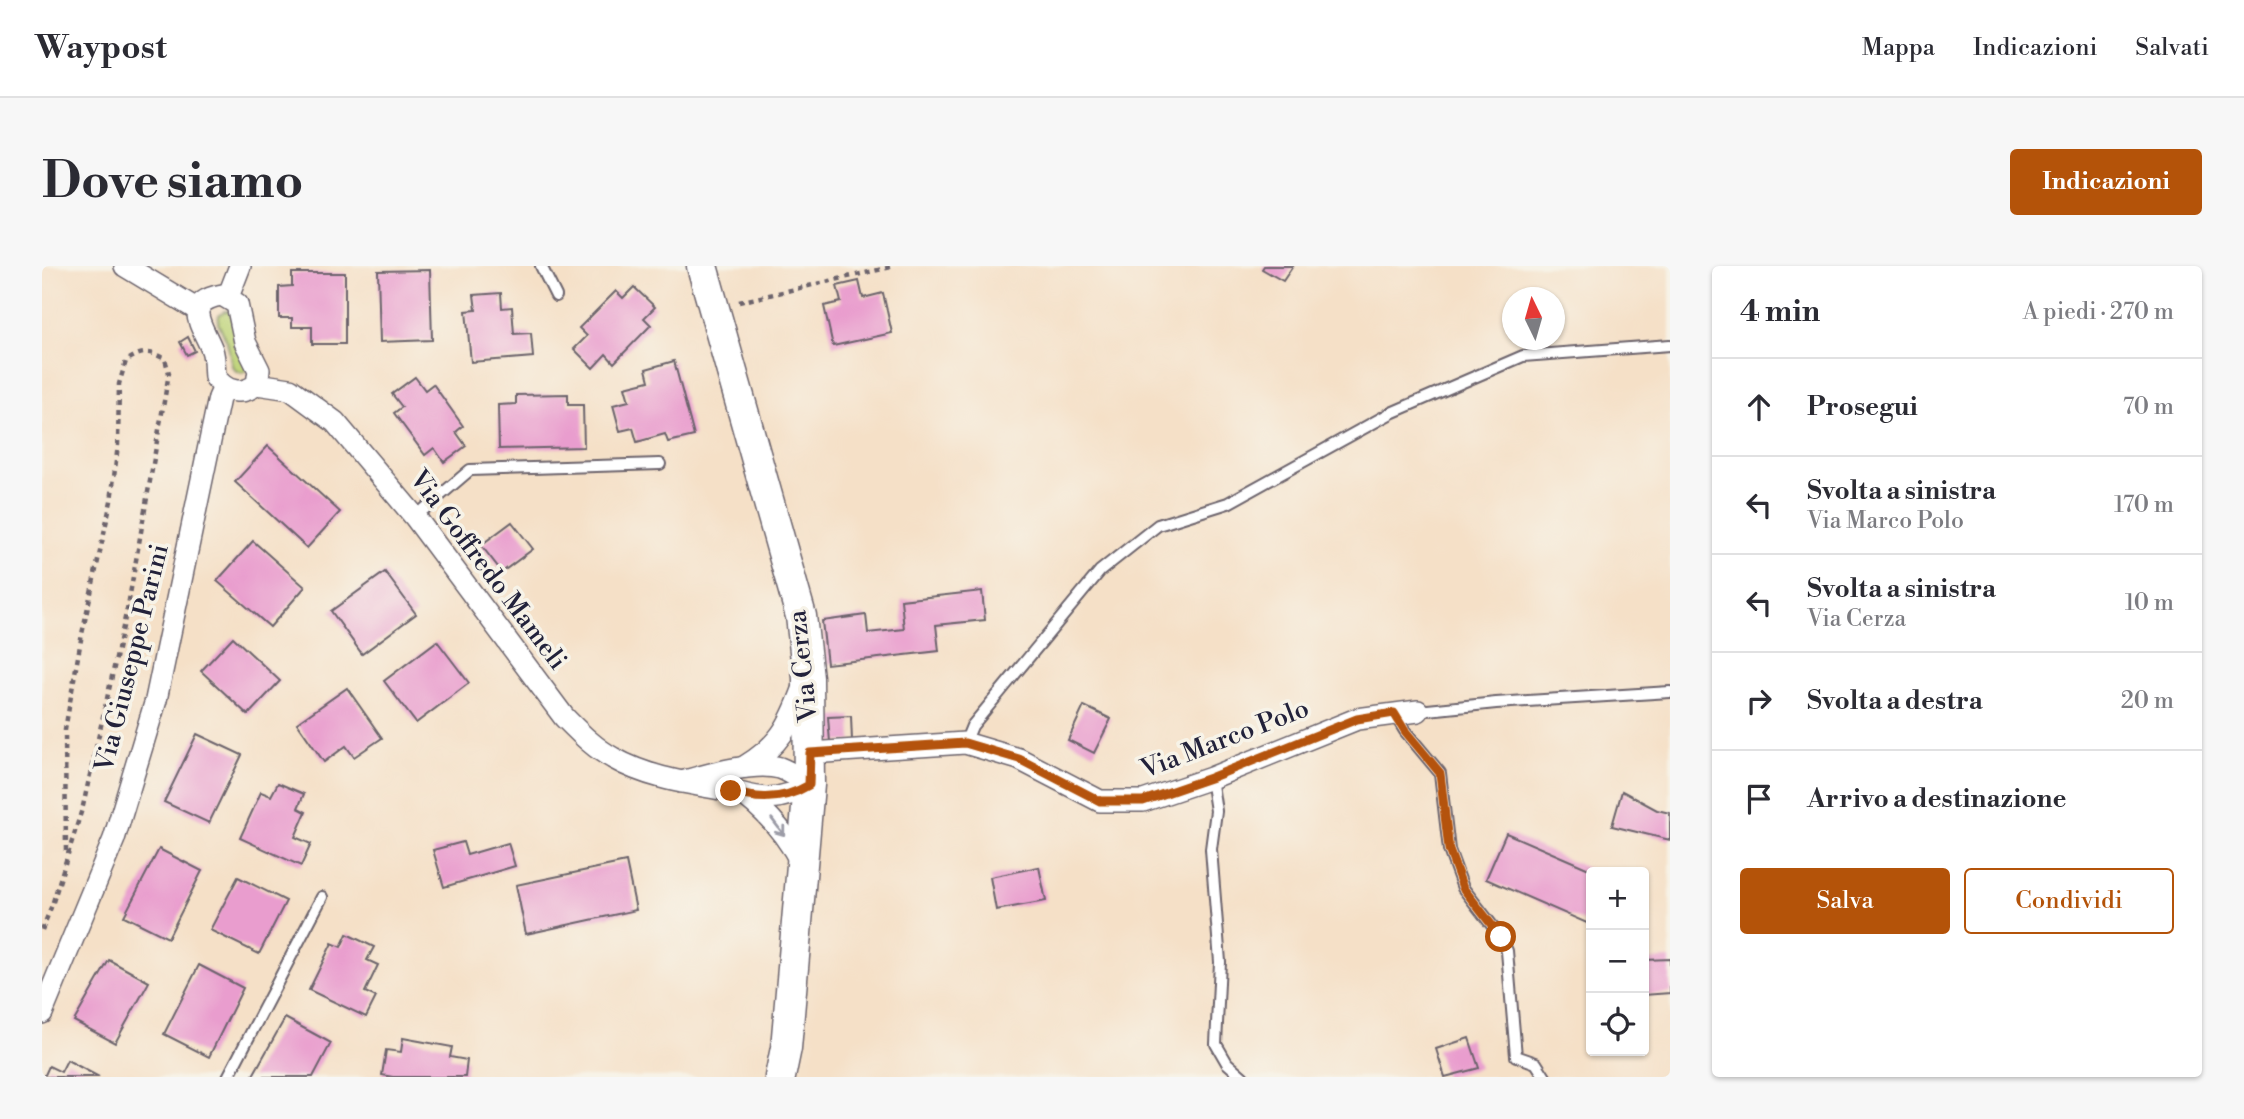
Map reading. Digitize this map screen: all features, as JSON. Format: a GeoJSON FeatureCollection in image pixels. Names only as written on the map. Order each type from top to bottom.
{"type":"FeatureCollection","features":[{"type":"Feature","properties":{"kind":"main road","name":"Via Cerza"},"geometry":{"type":"LineString","coordinates":[[702,266],[801,616],[808,678],[809,785],[786,1048],[780,1077]]}},
{"type":"Feature","properties":{"kind":"street"},"geometry":{"type":"LineString","coordinates":[[125,266],[198,310]]}},
{"type":"Feature","properties":{"kind":"street"},"geometry":{"type":"LineString","coordinates":[[228,297],[240,266]]}},
{"type":"Feature","properties":{"kind":"street"},"geometry":{"type":"LineString","coordinates":[[224,387],[215,377],[213,354],[199,326],[198,310],[209,299],[222,295],[237,304],[240,311],[245,342],[259,370],[257,384]]}},
{"type":"Feature","properties":{"kind":"street","name":"Via Goffredo Mameli"},"geometry":{"type":"LineString","coordinates":[[224,387],[235,392],[257,384],[290,389],[335,422],[415,517],[564,717],[589,743],[641,772],[731,791],[747,797]]}},
{"type":"Feature","properties":{"kind":"street","name":"Via Giuseppe Parini"},"geometry":{"type":"LineString","coordinates":[[42,1013],[114,839],[156,700],[219,398],[224,387]]}},
{"type":"Feature","properties":{"kind":"street"},"geometry":{"type":"LineString","coordinates":[[741,769],[781,739],[792,720],[808,678]]}},
{"type":"Feature","properties":{"kind":"street","name":"Via Marco Polo"},"geometry":{"type":"LineString","coordinates":[[810,753],[965,743],[1019,759],[1100,801],[1143,801],[1210,778],[1357,719],[1418,710]]}},
{"type":"Feature","properties":{"kind":"street"},"geometry":{"type":"LineString","coordinates":[[681,782],[765,766],[780,768],[809,785],[794,794],[771,798],[747,797]]}},
{"type":"Feature","properties":{"kind":"street"},"geometry":{"type":"LineString","coordinates":[[747,797],[769,814],[802,864]]}},
{"type":"Feature","properties":{"kind":"lane"},"geometry":{"type":"LineString","coordinates":[[541,266],[556,296]]}},
{"type":"Feature","properties":{"kind":"lane"},"geometry":{"type":"LineString","coordinates":[[965,743],[972,726],[1100,571],[1158,525],[1228,503],[1391,413],[1523,356],[1670,345]]}},
{"type":"Feature","properties":{"kind":"lane"},"geometry":{"type":"LineString","coordinates":[[415,517],[470,470],[660,464]]}},
{"type":"Feature","properties":{"kind":"lane"},"geometry":{"type":"LineString","coordinates":[[1418,710],[1670,692]]}},
{"type":"Feature","properties":{"kind":"lane"},"geometry":{"type":"LineString","coordinates":[[1394,713],[1405,731],[1440,773],[1449,850],[1463,888],[1501,937],[1507,951],[1516,1056],[1536,1063],[1545,1077]]}},
{"type":"Feature","properties":{"kind":"lane"},"geometry":{"type":"LineString","coordinates":[[1210,778],[1216,811],[1210,849],[1220,962],[1216,1044],[1227,1063],[1243,1077]]}},
{"type":"Feature","properties":{"kind":"lane"},"geometry":{"type":"LineString","coordinates":[[228,1077],[322,897]]}},
{"type":"Feature","properties":{"kind":"path"},"geometry":{"type":"LineString","coordinates":[[714,308],[891,267]]}},
{"type":"Feature","properties":{"kind":"path"},"geometry":{"type":"LineString","coordinates":[[42,930],[83,806],[129,600],[169,373],[165,359],[153,352],[139,352],[126,361],[120,384],[118,445],[111,501],[82,634],[65,730],[66,855]]}},
{"type":"Feature","properties":{"kind":"green space"},"geometry":{"type":"Polygon","coordinates":[[[230,311],[249,369],[242,373],[232,366],[227,341],[218,323],[219,315],[230,311]]]}},
{"type":"Feature","properties":{"kind":"building"},"geometry":{"type":"Polygon","coordinates":[[[1264,266],[1293,266],[1283,281],[1262,269],[1264,266]]]}},
{"type":"Feature","properties":{"kind":"building"},"geometry":{"type":"Polygon","coordinates":[[[430,270],[432,340],[380,342],[378,271],[430,270]]]}},
{"type":"Feature","properties":{"kind":"building"},"geometry":{"type":"Polygon","coordinates":[[[292,273],[345,273],[345,344],[312,344],[312,327],[292,327],[292,318],[279,318],[279,287],[292,286],[292,273]]]}},
{"type":"Feature","properties":{"kind":"building"},"geometry":{"type":"Polygon","coordinates":[[[859,281],[863,298],[883,293],[892,333],[833,346],[824,306],[841,302],[837,286],[859,281]]]}},
{"type":"Feature","properties":{"kind":"building"},"geometry":{"type":"Polygon","coordinates":[[[634,287],[655,307],[644,318],[651,325],[614,363],[606,354],[593,368],[574,349],[587,336],[579,328],[616,291],[623,298],[634,287]]]}},
{"type":"Feature","properties":{"kind":"building"},"geometry":{"type":"Polygon","coordinates":[[[501,293],[502,308],[512,307],[514,334],[531,333],[533,357],[471,362],[466,311],[476,310],[474,295],[501,293]]]}},
{"type":"Feature","properties":{"kind":"building"},"geometry":{"type":"Polygon","coordinates":[[[188,337],[195,351],[187,355],[180,342],[188,337]]]}},
{"type":"Feature","properties":{"kind":"building"},"geometry":{"type":"Polygon","coordinates":[[[674,361],[694,436],[668,442],[665,434],[637,442],[633,428],[620,431],[613,405],[629,401],[625,387],[649,381],[646,369],[674,361]]]}},
{"type":"Feature","properties":{"kind":"building"},"geometry":{"type":"Polygon","coordinates":[[[415,377],[425,390],[433,384],[463,426],[456,432],[466,446],[444,462],[434,448],[425,455],[394,413],[402,407],[392,394],[415,377]]]}},
{"type":"Feature","properties":{"kind":"building"},"geometry":{"type":"Polygon","coordinates":[[[568,394],[568,405],[583,405],[584,447],[499,449],[498,405],[516,404],[516,395],[568,394]]]}},
{"type":"Feature","properties":{"kind":"building"},"geometry":{"type":"Polygon","coordinates":[[[268,446],[340,512],[307,548],[235,482],[268,446]]]}},
{"type":"Feature","properties":{"kind":"building"},"geometry":{"type":"Polygon","coordinates":[[[512,522],[533,549],[502,572],[481,545],[512,522]]]}},
{"type":"Feature","properties":{"kind":"building"},"geometry":{"type":"Polygon","coordinates":[[[253,541],[305,587],[270,627],[217,581],[253,541]]]}},
{"type":"Feature","properties":{"kind":"building"},"geometry":{"type":"Polygon","coordinates":[[[385,572],[416,614],[362,654],[331,611],[385,572]]]}},
{"type":"Feature","properties":{"kind":"building"},"geometry":{"type":"Polygon","coordinates":[[[982,591],[985,620],[936,625],[939,651],[827,664],[822,621],[866,615],[868,633],[904,629],[901,600],[982,591]]]}},
{"type":"Feature","properties":{"kind":"building"},"geometry":{"type":"Polygon","coordinates":[[[233,637],[280,681],[248,715],[201,671],[233,637]]]}},
{"type":"Feature","properties":{"kind":"building"},"geometry":{"type":"Polygon","coordinates":[[[437,641],[469,683],[416,723],[384,681],[437,641]]]}},
{"type":"Feature","properties":{"kind":"building"},"geometry":{"type":"Polygon","coordinates":[[[347,688],[382,738],[354,757],[346,746],[324,762],[297,723],[347,688]]]}},
{"type":"Feature","properties":{"kind":"building"},"geometry":{"type":"Polygon","coordinates":[[[1084,706],[1111,719],[1094,753],[1068,740],[1084,706]]]}},
{"type":"Feature","properties":{"kind":"building"},"geometry":{"type":"Polygon","coordinates":[[[851,716],[852,741],[830,742],[828,717],[851,716]]]}},
{"type":"Feature","properties":{"kind":"building"},"geometry":{"type":"Polygon","coordinates":[[[197,734],[242,755],[209,823],[164,802],[197,734]]]}},
{"type":"Feature","properties":{"kind":"building"},"geometry":{"type":"Polygon","coordinates":[[[278,783],[304,794],[298,808],[306,812],[295,837],[311,844],[301,866],[240,838],[261,792],[271,796],[278,783]]]}},
{"type":"Feature","properties":{"kind":"building"},"geometry":{"type":"Polygon","coordinates":[[[1622,791],[1657,810],[1670,813],[1670,840],[1612,826],[1622,791]]]}},
{"type":"Feature","properties":{"kind":"building"},"geometry":{"type":"Polygon","coordinates":[[[1506,833],[1586,868],[1586,923],[1486,879],[1506,833]]]}},
{"type":"Feature","properties":{"kind":"building"},"geometry":{"type":"Polygon","coordinates":[[[463,842],[467,855],[508,843],[515,866],[444,887],[433,850],[463,842]]]}},
{"type":"Feature","properties":{"kind":"building"},"geometry":{"type":"Polygon","coordinates":[[[159,849],[202,871],[168,938],[124,916],[159,849]]]}},
{"type":"Feature","properties":{"kind":"building"},"geometry":{"type":"Polygon","coordinates":[[[626,862],[636,910],[526,934],[516,885],[626,862]]]}},
{"type":"Feature","properties":{"kind":"building"},"geometry":{"type":"Polygon","coordinates":[[[1039,867],[1046,901],[996,910],[990,877],[1039,867]]]}},
{"type":"Feature","properties":{"kind":"building"},"geometry":{"type":"Polygon","coordinates":[[[238,877],[286,901],[259,954],[210,930],[238,877]]]}},
{"type":"Feature","properties":{"kind":"building"},"geometry":{"type":"Polygon","coordinates":[[[347,934],[374,947],[367,960],[378,965],[365,992],[376,997],[366,1017],[309,990],[332,943],[341,947],[347,934]]]}},
{"type":"Feature","properties":{"kind":"building"},"geometry":{"type":"Polygon","coordinates":[[[1670,959],[1670,993],[1649,995],[1649,960],[1670,959]]]}},
{"type":"Feature","properties":{"kind":"building"},"geometry":{"type":"Polygon","coordinates":[[[109,960],[149,982],[115,1043],[74,1021],[109,960]]]}},
{"type":"Feature","properties":{"kind":"building"},"geometry":{"type":"Polygon","coordinates":[[[199,965],[243,988],[209,1057],[164,1034],[199,965]]]}},
{"type":"Feature","properties":{"kind":"building"},"geometry":{"type":"Polygon","coordinates":[[[285,1018],[331,1043],[313,1077],[252,1077],[285,1018]]]}},
{"type":"Feature","properties":{"kind":"building"},"geometry":{"type":"Polygon","coordinates":[[[403,1038],[452,1047],[450,1057],[467,1060],[465,1077],[382,1075],[386,1050],[401,1052],[403,1038]]]}},
{"type":"Feature","properties":{"kind":"building"},"geometry":{"type":"Polygon","coordinates":[[[1469,1038],[1479,1068],[1445,1077],[1436,1049],[1469,1038]]]}},
{"type":"Feature","properties":{"kind":"building"},"geometry":{"type":"Polygon","coordinates":[[[67,1060],[99,1077],[44,1077],[49,1066],[61,1072],[67,1060]]]}},
{"type":"Feature","properties":{"kind":"route"},"geometry":{"type":"LineString","coordinates":[[731,791],[747,797],[771,798],[794,794],[809,785],[810,753],[965,743],[1019,759],[1100,801],[1143,801],[1210,778],[1357,719],[1394,713],[1405,731],[1440,773],[1449,850],[1463,888],[1501,937]]}}]}
